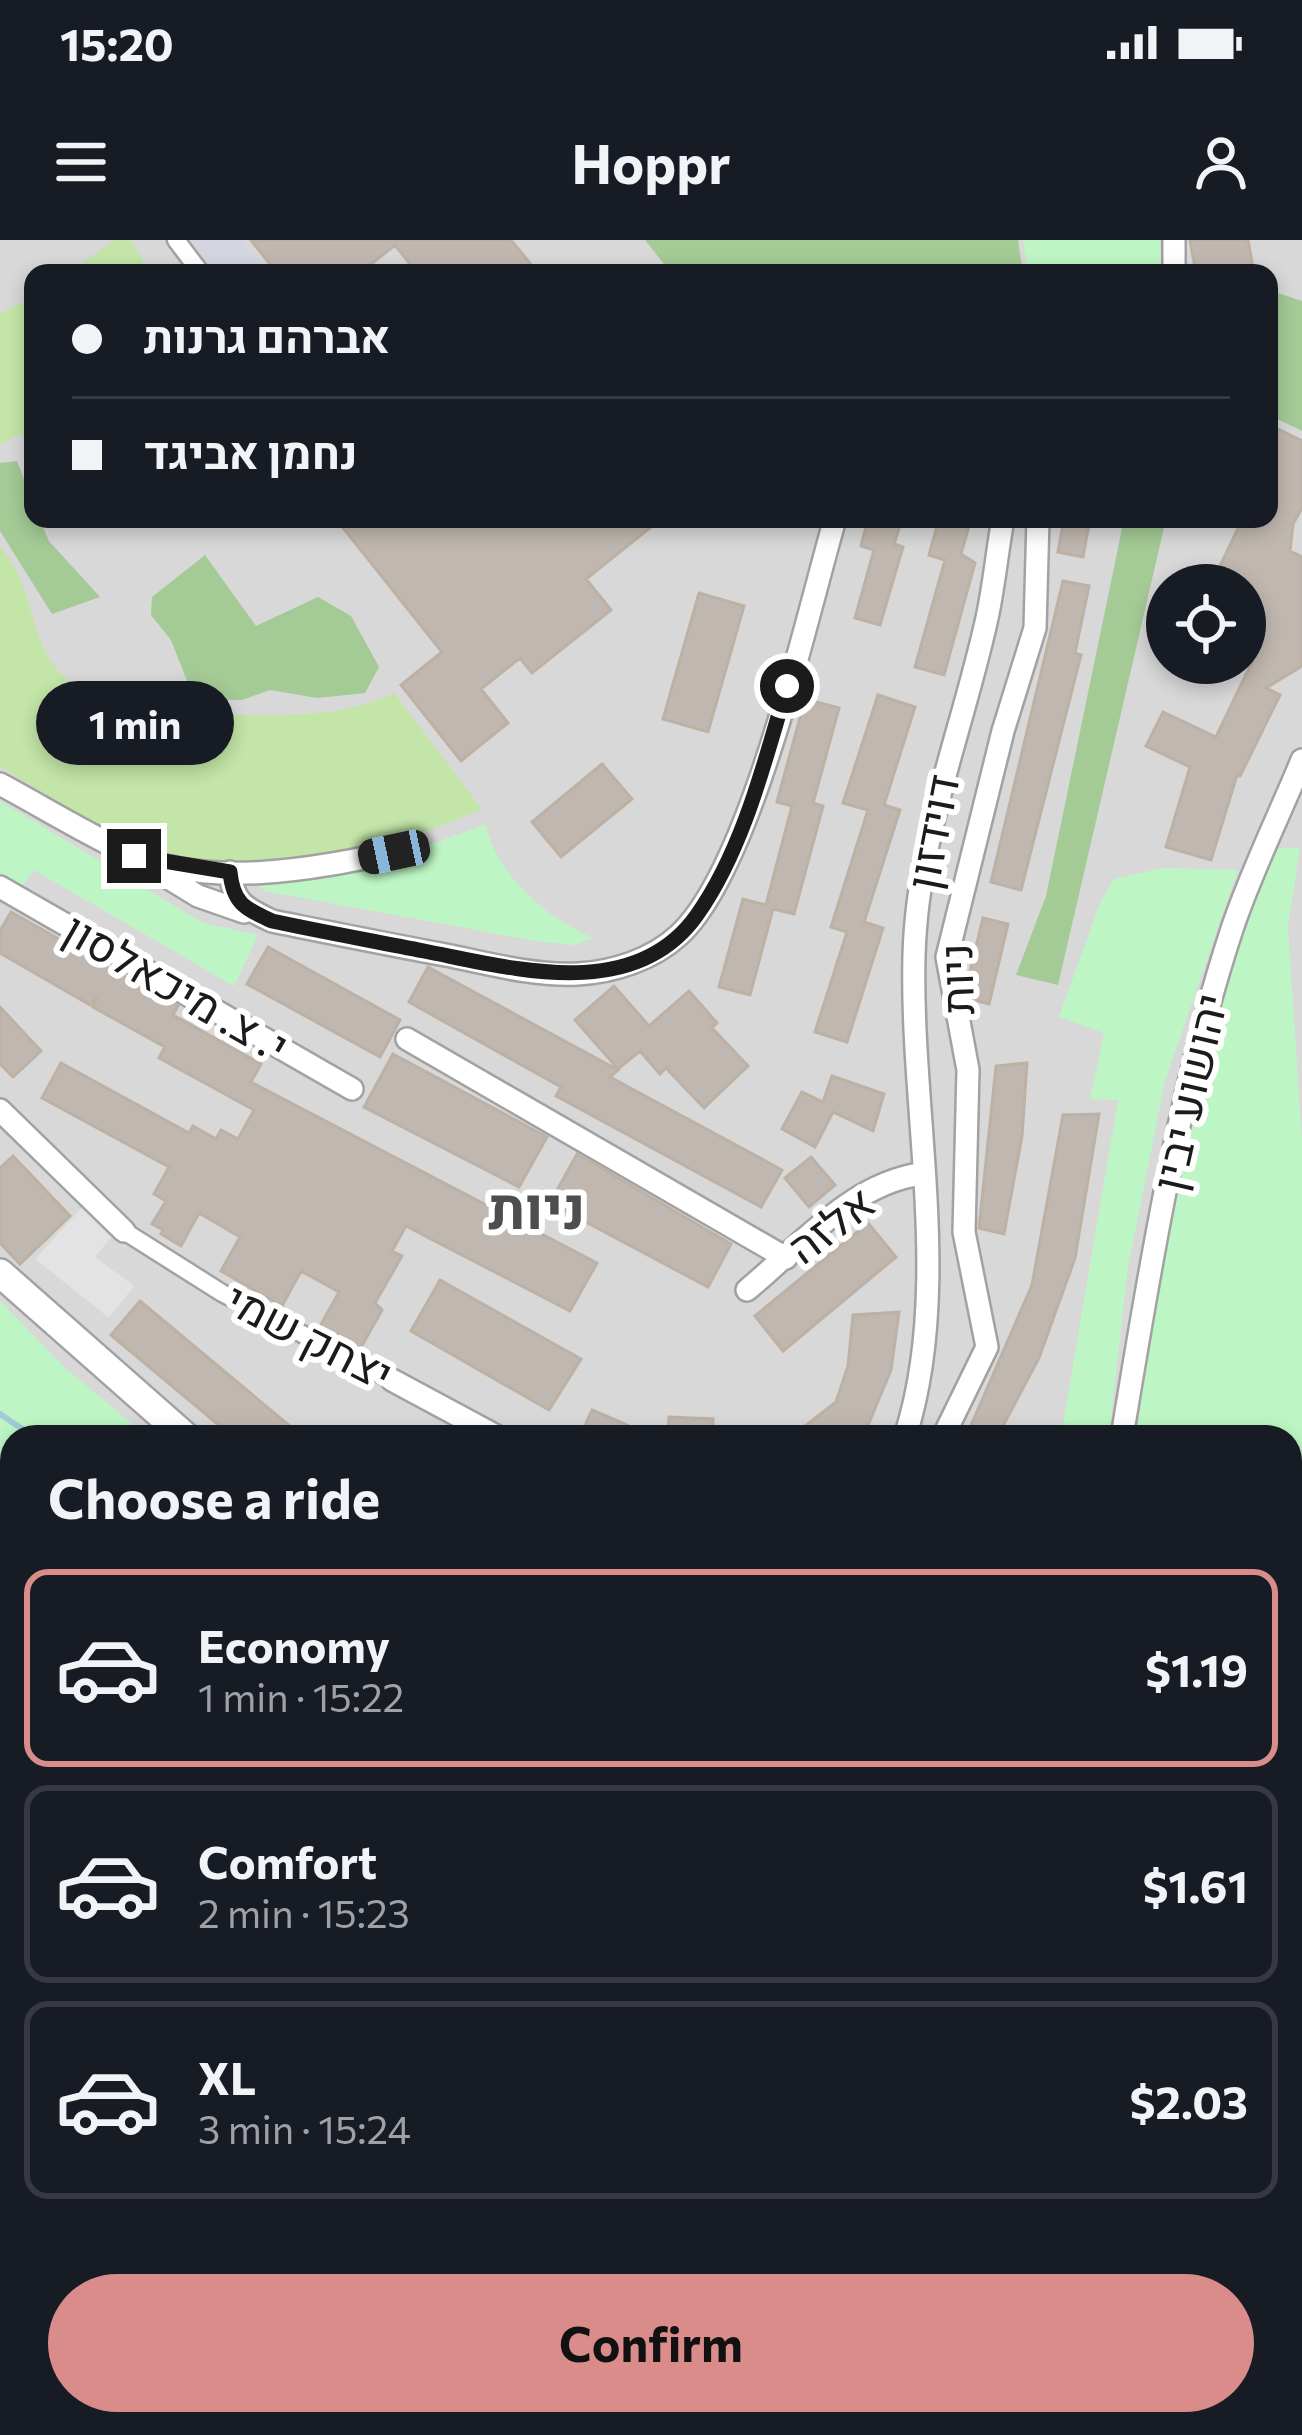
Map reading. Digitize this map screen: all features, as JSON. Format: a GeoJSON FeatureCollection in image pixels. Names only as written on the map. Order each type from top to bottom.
{"type":"FeatureCollection","features":[{"type":"Feature","properties":{"kind":"street"},"geometry":{"type":"LineString","coordinates":[[176,240],[194,264]]}},
{"type":"Feature","properties":{"kind":"street"},"geometry":{"type":"LineString","coordinates":[[0,784],[198,896],[272,921],[556,973],[618,967],[676,938],[710,893],[752,795],[832,528]]}},
{"type":"Feature","properties":{"kind":"street","name":"דוידזון"},"geometry":{"type":"LineString","coordinates":[[909,1425],[920,1390],[928,1312],[914,956],[920,891],[930,822],[987,617],[1002,528]]}},
{"type":"Feature","properties":{"kind":"street","name":"ניות"},"geometry":{"type":"LineString","coordinates":[[949,1425],[987,1347],[961,1202],[968,1085],[947,957],[1003,731],[1035,628],[1038,528]]}},
{"type":"Feature","properties":{"kind":"street","name":"יהושוע יבין"},"geometry":{"type":"LineString","coordinates":[[1124,1425],[1161,1213],[1206,1016],[1234,922],[1302,760]]}},
{"type":"Feature","properties":{"kind":"street"},"geometry":{"type":"LineString","coordinates":[[134,856],[230,872],[295,869],[394,852]]}},
{"type":"Feature","properties":{"kind":"street"},"geometry":{"type":"LineString","coordinates":[[230,872],[232,895],[241,906],[272,921]]}},
{"type":"Feature","properties":{"kind":"street","name":"י. צ. מיכאלסון"},"geometry":{"type":"LineString","coordinates":[[0,887],[352,1089]]}},
{"type":"Feature","properties":{"kind":"street"},"geometry":{"type":"LineString","coordinates":[[407,1040],[786,1258]]}},
{"type":"Feature","properties":{"kind":"street"},"geometry":{"type":"LineString","coordinates":[[0,1110],[124,1232]]}},
{"type":"Feature","properties":{"kind":"street","name":"אלזה"},"geometry":{"type":"LineString","coordinates":[[747,1290],[857,1198],[882,1184],[921,1174]]}},
{"type":"Feature","properties":{"kind":"street","name":"יצחק שמי"},"geometry":{"type":"LineString","coordinates":[[124,1232],[222,1293],[476,1425]]}},
{"type":"Feature","properties":{"kind":"street"},"geometry":{"type":"LineString","coordinates":[[0,1273],[172,1425]]}},
{"type":"Feature","properties":{"kind":"shaded area"},"geometry":{"type":"Polygon","coordinates":[[[0,240],[1302,240],[1302,1425],[0,1425],[0,240]]]}},
{"type":"Feature","properties":{"kind":"shaded area"},"geometry":{"type":"Polygon","coordinates":[[[176,240],[242,240],[261,264],[194,264],[176,240]]]}},
{"type":"Feature","properties":{"kind":"shaded area"},"geometry":{"type":"Polygon","coordinates":[[[86,1203],[116,1231],[95,1257],[134,1286],[109,1318],[35,1259],[86,1203]]]}},
{"type":"Feature","properties":{"kind":"green space"},"geometry":{"type":"Polygon","coordinates":[[[114,240],[131,240],[145,264],[81,264],[114,240]]]}},
{"type":"Feature","properties":{"kind":"green space"},"geometry":{"type":"Polygon","coordinates":[[[645,240],[1018,240],[1022,264],[664,264],[645,240]]]}},
{"type":"Feature","properties":{"kind":"green space"},"geometry":{"type":"Polygon","coordinates":[[[1023,240],[1160,240],[1161,264],[1027,264],[1023,240]]]}},
{"type":"Feature","properties":{"kind":"green space"},"geometry":{"type":"Polygon","coordinates":[[[1278,293],[1302,301],[1302,431],[1278,419],[1278,293]]]}},
{"type":"Feature","properties":{"kind":"green space"},"geometry":{"type":"Polygon","coordinates":[[[24,305],[24,438],[18,434],[0,445],[0,314],[24,305]]]}},
{"type":"Feature","properties":{"kind":"green space"},"geometry":{"type":"Polygon","coordinates":[[[17,461],[24,479],[24,528],[43,528],[49,541],[100,597],[52,614],[0,531],[0,463],[17,461]]]}},
{"type":"Feature","properties":{"kind":"green space"},"geometry":{"type":"Polygon","coordinates":[[[1122,528],[1164,528],[1156,564],[1146,564],[1146,605],[1058,985],[1016,975],[1046,896],[1122,528]]]}},
{"type":"Feature","properties":{"kind":"green space"},"geometry":{"type":"Polygon","coordinates":[[[0,547],[20,579],[51,662],[69,682],[106,707],[138,720],[178,714],[288,715],[342,710],[394,693],[482,809],[410,837],[291,863],[212,863],[151,849],[106,829],[0,767],[0,547]]]}},
{"type":"Feature","properties":{"kind":"green space"},"geometry":{"type":"Polygon","coordinates":[[[205,555],[256,626],[318,597],[351,616],[379,667],[365,693],[317,698],[270,690],[242,700],[194,699],[171,640],[151,615],[152,597],[205,555]]]}},
{"type":"Feature","properties":{"kind":"green space"},"geometry":{"type":"Polygon","coordinates":[[[0,801],[203,923],[258,935],[234,986],[34,870],[19,890],[0,877],[0,801]]]}},
{"type":"Feature","properties":{"kind":"green space"},"geometry":{"type":"Polygon","coordinates":[[[486,824],[500,860],[526,893],[593,938],[574,945],[535,941],[265,891],[248,878],[369,862],[486,824]]]}},
{"type":"Feature","properties":{"kind":"green space"},"geometry":{"type":"Polygon","coordinates":[[[1273,848],[1300,848],[1288,926],[1302,1142],[1302,1425],[1138,1425],[1187,1138],[1247,919],[1273,848]]]}},
{"type":"Feature","properties":{"kind":"green space"},"geometry":{"type":"Polygon","coordinates":[[[1164,868],[1238,870],[1165,1081],[1128,1267],[1110,1425],[1063,1425],[1118,1100],[1090,1099],[1104,1033],[1059,1017],[1100,903],[1114,879],[1164,868]]]}},
{"type":"Feature","properties":{"kind":"green space"},"geometry":{"type":"Polygon","coordinates":[[[0,1301],[65,1368],[134,1425],[0,1425],[0,1301]]]}},
{"type":"Feature","properties":{"kind":"building"},"geometry":{"type":"Polygon","coordinates":[[[251,240],[511,240],[531,264],[410,264],[395,245],[371,264],[270,264],[251,240]]]}},
{"type":"Feature","properties":{"kind":"building"},"geometry":{"type":"Polygon","coordinates":[[[1190,240],[1248,240],[1252,264],[1194,264],[1190,240]]]}},
{"type":"Feature","properties":{"kind":"building"},"geometry":{"type":"Polygon","coordinates":[[[1278,429],[1302,441],[1302,508],[1293,524],[1290,551],[1302,557],[1302,666],[1266,688],[1280,695],[1237,775],[1211,860],[1166,847],[1190,767],[1146,746],[1163,712],[1216,737],[1241,684],[1266,684],[1266,564],[1221,564],[1238,528],[1278,528],[1278,429]]]}},
{"type":"Feature","properties":{"kind":"building"},"geometry":{"type":"Polygon","coordinates":[[[343,528],[650,528],[586,579],[611,610],[532,673],[520,658],[481,689],[508,723],[461,761],[401,685],[442,652],[343,528]]]}},
{"type":"Feature","properties":{"kind":"building"},"geometry":{"type":"Polygon","coordinates":[[[866,528],[899,528],[894,544],[903,547],[880,625],[855,618],[874,550],[861,546],[866,528]]]}},
{"type":"Feature","properties":{"kind":"building"},"geometry":{"type":"Polygon","coordinates":[[[936,528],[968,528],[961,554],[975,563],[944,675],[915,667],[945,560],[929,555],[936,528]]]}},
{"type":"Feature","properties":{"kind":"building"},"geometry":{"type":"Polygon","coordinates":[[[1062,528],[1088,528],[1083,557],[1058,552],[1062,528]]]}},
{"type":"Feature","properties":{"kind":"building"},"geometry":{"type":"Polygon","coordinates":[[[1063,581],[1089,586],[1075,653],[1081,655],[1021,890],[991,882],[1063,581]]]}},
{"type":"Feature","properties":{"kind":"building"},"geometry":{"type":"Polygon","coordinates":[[[699,593],[744,606],[708,732],[663,719],[699,593]]]}},
{"type":"Feature","properties":{"kind":"building"},"geometry":{"type":"Polygon","coordinates":[[[878,695],[915,707],[884,805],[900,810],[864,922],[883,928],[847,1042],[815,1032],[847,932],[831,927],[868,810],[843,803],[878,695]]]}},
{"type":"Feature","properties":{"kind":"building"},"geometry":{"type":"Polygon","coordinates":[[[805,699],[839,708],[813,803],[823,806],[794,914],[773,909],[750,995],[719,987],[743,899],[766,905],[792,806],[777,802],[805,699]]]}},
{"type":"Feature","properties":{"kind":"building"},"geometry":{"type":"Polygon","coordinates":[[[602,764],[632,799],[561,857],[532,822],[602,764]]]}},
{"type":"Feature","properties":{"kind":"building"},"geometry":{"type":"Polygon","coordinates":[[[11,912],[178,1006],[173,1015],[261,1064],[251,1082],[597,1263],[570,1311],[406,1226],[392,1251],[402,1256],[375,1303],[382,1310],[360,1349],[319,1328],[339,1292],[301,1271],[282,1306],[221,1271],[240,1237],[199,1213],[181,1246],[161,1234],[163,1230],[152,1224],[166,1201],[154,1194],[169,1167],[42,1098],[61,1063],[189,1133],[193,1126],[216,1139],[221,1130],[238,1139],[254,1110],[159,1058],[165,1047],[93,1007],[97,998],[90,1005],[0,953],[0,931],[11,912]]]}},
{"type":"Feature","properties":{"kind":"building"},"geometry":{"type":"Polygon","coordinates":[[[983,918],[1008,924],[989,1004],[970,999],[967,984],[983,918]]]}},
{"type":"Feature","properties":{"kind":"building"},"geometry":{"type":"Polygon","coordinates":[[[268,947],[400,1020],[380,1057],[247,984],[268,947]]]}},
{"type":"Feature","properties":{"kind":"building"},"geometry":{"type":"Polygon","coordinates":[[[428,967],[618,1070],[610,1077],[782,1170],[761,1207],[556,1096],[561,1087],[409,1002],[428,967]]]}},
{"type":"Feature","properties":{"kind":"building"},"geometry":{"type":"Polygon","coordinates":[[[614,986],[649,1026],[689,991],[717,1023],[712,1028],[748,1066],[704,1108],[666,1068],[660,1074],[640,1051],[618,1069],[575,1020],[614,986]]]}},
{"type":"Feature","properties":{"kind":"building"},"geometry":{"type":"Polygon","coordinates":[[[0,1007],[41,1051],[13,1077],[0,1064],[0,1007]]]}},
{"type":"Feature","properties":{"kind":"building"},"geometry":{"type":"Polygon","coordinates":[[[393,1054],[547,1137],[519,1187],[364,1107],[393,1054]]]}},
{"type":"Feature","properties":{"kind":"building"},"geometry":{"type":"Polygon","coordinates":[[[1027,1063],[1022,1136],[1004,1234],[979,1228],[996,1066],[1027,1063]]]}},
{"type":"Feature","properties":{"kind":"building"},"geometry":{"type":"Polygon","coordinates":[[[832,1076],[884,1094],[873,1131],[833,1112],[815,1147],[782,1129],[802,1092],[823,1102],[832,1076]]]}},
{"type":"Feature","properties":{"kind":"building"},"geometry":{"type":"Polygon","coordinates":[[[1099,1114],[1075,1258],[1039,1358],[1003,1425],[971,1425],[1032,1285],[1063,1115],[1099,1114]]]}},
{"type":"Feature","properties":{"kind":"building"},"geometry":{"type":"Polygon","coordinates":[[[577,1154],[731,1244],[708,1287],[550,1203],[577,1154]]]}},
{"type":"Feature","properties":{"kind":"building"},"geometry":{"type":"Polygon","coordinates":[[[13,1156],[70,1216],[20,1264],[0,1243],[0,1168],[13,1156]]]}},
{"type":"Feature","properties":{"kind":"building"},"geometry":{"type":"Polygon","coordinates":[[[811,1157],[835,1185],[809,1207],[785,1178],[811,1157]]]}},
{"type":"Feature","properties":{"kind":"building"},"geometry":{"type":"Polygon","coordinates":[[[868,1223],[896,1257],[783,1351],[755,1316],[868,1223]]]}},
{"type":"Feature","properties":{"kind":"building"},"geometry":{"type":"Polygon","coordinates":[[[440,1280],[581,1359],[549,1410],[411,1331],[440,1280]]]}},
{"type":"Feature","properties":{"kind":"building"},"geometry":{"type":"Polygon","coordinates":[[[140,1301],[289,1425],[219,1425],[111,1335],[140,1301]]]}},
{"type":"Feature","properties":{"kind":"building"},"geometry":{"type":"Polygon","coordinates":[[[899,1312],[891,1370],[868,1425],[806,1425],[836,1402],[848,1366],[853,1315],[899,1312]]]}},
{"type":"Feature","properties":{"kind":"building"},"geometry":{"type":"Polygon","coordinates":[[[592,1410],[627,1425],[585,1425],[592,1410]]]}},
{"type":"Feature","properties":{"kind":"building"},"geometry":{"type":"Polygon","coordinates":[[[669,1417],[713,1419],[713,1425],[669,1425],[669,1417]]]}},
{"type":"Feature","properties":{"kind":"waterway"},"geometry":{"type":"LineString","coordinates":[[0,1414],[16,1425]]}},
{"type":"Feature","properties":{"kind":"district","name":"ניות"},"geometry":{"type":"Point","coordinates":[537,1209]}},
{"type":"Feature","properties":{"kind":"route"},"geometry":{"type":"LineString","coordinates":[[134,856],[230,872],[232,895],[241,906],[272,921],[536,972],[606,970],[652,953],[695,918],[726,860],[752,795],[787,686]]}}]}
